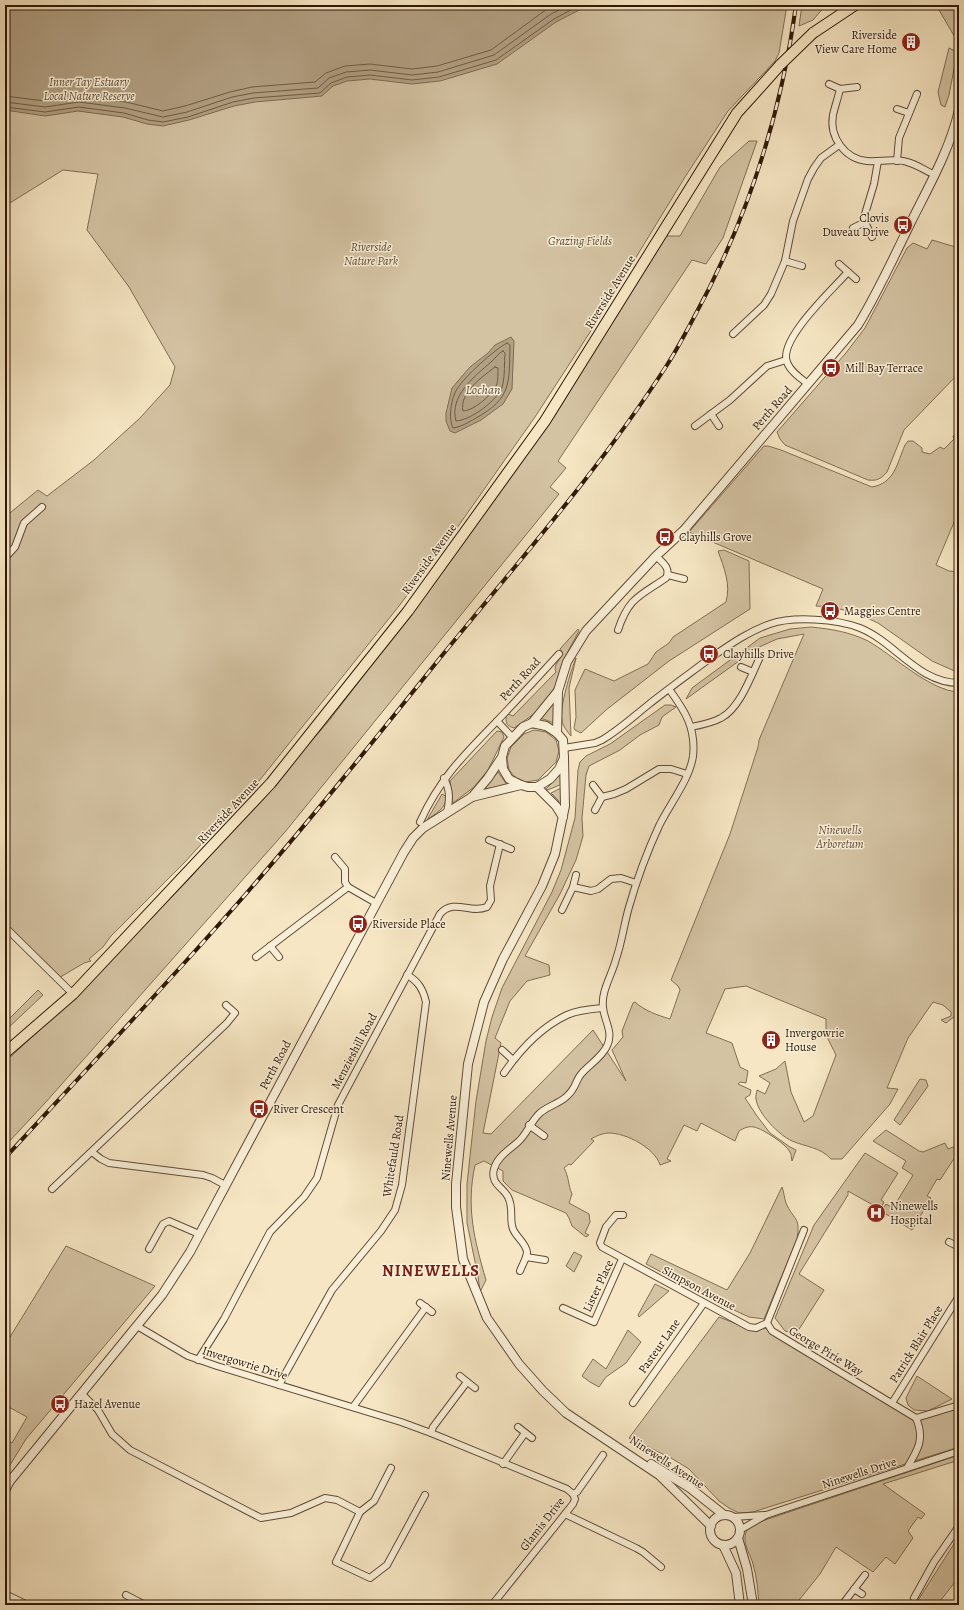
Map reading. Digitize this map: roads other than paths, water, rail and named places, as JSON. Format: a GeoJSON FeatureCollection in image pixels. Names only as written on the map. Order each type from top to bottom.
{"type":"FeatureCollection","features":[{"type":"Feature","properties":{"kind":"main road","name":"Riverside Avenue"},"geometry":{"type":"LineString","coordinates":[[5,1054],[73,994],[271,783],[408,611],[545,421],[737,113],[781,64],[813,33],[846,5]]}},
{"type":"Feature","properties":{"kind":"main road","name":"Riverside Avenue"},"geometry":{"type":"LineString","coordinates":[[813,33],[855,5]]}},
{"type":"Feature","properties":{"kind":"street"},"geometry":{"type":"LineString","coordinates":[[829,84],[840,89],[857,87]]}},
{"type":"Feature","properties":{"kind":"street"},"geometry":{"type":"LineString","coordinates":[[840,89],[833,115],[832,127],[839,145],[847,153],[865,161],[907,162],[935,175]]}},
{"type":"Feature","properties":{"kind":"street"},"geometry":{"type":"LineString","coordinates":[[897,161],[900,138],[917,94]]}},
{"type":"Feature","properties":{"kind":"street"},"geometry":{"type":"LineString","coordinates":[[897,109],[909,113]]}},
{"type":"Feature","properties":{"kind":"street","name":"Perth Road"},"geometry":{"type":"LineString","coordinates":[[564,758],[563,740],[557,733],[558,691],[567,662],[586,631],[656,556],[684,530],[858,326],[935,175],[959,110]]}},
{"type":"Feature","properties":{"kind":"street"},"geometry":{"type":"LineString","coordinates":[[733,334],[764,305],[771,294],[784,261],[793,221],[808,179],[821,158],[839,145]]}},
{"type":"Feature","properties":{"kind":"street"},"geometry":{"type":"LineString","coordinates":[[872,237],[865,222],[865,214],[874,184],[878,161]]}},
{"type":"Feature","properties":{"kind":"street"},"geometry":{"type":"LineString","coordinates":[[853,228],[865,222]]}},
{"type":"Feature","properties":{"kind":"street"},"geometry":{"type":"LineString","coordinates":[[784,261],[802,266]]}},
{"type":"Feature","properties":{"kind":"street"},"geometry":{"type":"LineString","coordinates":[[839,264],[856,279]]}},
{"type":"Feature","properties":{"kind":"street"},"geometry":{"type":"LineString","coordinates":[[808,384],[790,368],[786,360],[788,344],[810,312],[848,272]]}},
{"type":"Feature","properties":{"kind":"street"},"geometry":{"type":"LineString","coordinates":[[695,426],[730,400],[767,366],[786,360]]}},
{"type":"Feature","properties":{"kind":"street"},"geometry":{"type":"LineString","coordinates":[[711,414],[719,426]]}},
{"type":"Feature","properties":{"kind":"street"},"geometry":{"type":"LineString","coordinates":[[5,558],[15,547],[24,523],[42,507]]}},
{"type":"Feature","properties":{"kind":"street"},"geometry":{"type":"LineString","coordinates":[[656,556],[666,567],[668,574]]}},
{"type":"Feature","properties":{"kind":"street"},"geometry":{"type":"LineString","coordinates":[[668,574],[684,579]]}},
{"type":"Feature","properties":{"kind":"street"},"geometry":{"type":"LineString","coordinates":[[618,630],[625,611],[635,598],[666,578],[668,574]]}},
{"type":"Feature","properties":{"kind":"street"},"geometry":{"type":"LineString","coordinates":[[564,748],[595,743],[602,740],[737,639],[771,624],[804,619],[833,621],[860,628],[878,638],[905,660],[931,677],[952,683],[959,683]]}},
{"type":"Feature","properties":{"kind":"street","name":"Perth Road"},"geometry":{"type":"LineString","coordinates":[[420,822],[429,802],[444,778],[559,654]]}},
{"type":"Feature","properties":{"kind":"street"},"geometry":{"type":"LineString","coordinates":[[691,727],[711,723],[722,718],[731,710],[739,700],[760,657]]}},
{"type":"Feature","properties":{"kind":"street"},"geometry":{"type":"LineString","coordinates":[[741,667],[753,672]]}},
{"type":"Feature","properties":{"kind":"street"},"geometry":{"type":"LineString","coordinates":[[520,1271],[527,1250],[512,1227],[512,1205],[507,1195],[493,1180],[494,1169],[501,1156],[520,1141],[529,1125],[541,1112],[564,1099],[572,1092],[581,1074],[602,1054],[610,1039],[610,1029],[603,1008],[605,991],[616,960],[628,908],[636,882],[660,825],[687,774],[692,758],[694,742],[691,727],[681,705],[669,689]]}},
{"type":"Feature","properties":{"kind":"street","name":"Perth Road"},"geometry":{"type":"LineString","coordinates":[[472,797],[488,778],[502,757],[505,746],[512,737],[523,727],[532,723],[558,691]]}},
{"type":"Feature","properties":{"kind":"street"},"geometry":{"type":"LineString","coordinates":[[497,721],[512,737]]}},
{"type":"Feature","properties":{"kind":"street"},"geometry":{"type":"LineString","coordinates":[[532,723],[546,726],[557,733]]}},
{"type":"Feature","properties":{"kind":"street"},"geometry":{"type":"LineString","coordinates":[[502,757],[503,769],[510,779],[521,785]]}},
{"type":"Feature","properties":{"kind":"street"},"geometry":{"type":"LineString","coordinates":[[563,817],[556,806],[537,786],[550,779],[559,769],[564,758]]}},
{"type":"Feature","properties":{"kind":"street","name":"Ninewells Avenue"},"geometry":{"type":"LineString","coordinates":[[564,758],[565,806],[555,854],[542,886],[503,959],[484,1002],[468,1064],[456,1184],[456,1207],[463,1258],[487,1318],[519,1364],[543,1391],[566,1413],[659,1475],[711,1526],[710,1530],[713,1538],[723,1545],[736,1574],[740,1605]]}},
{"type":"Feature","properties":{"kind":"street"},"geometry":{"type":"LineString","coordinates":[[595,810],[602,797],[626,789],[659,769],[671,769],[687,774]]}},
{"type":"Feature","properties":{"kind":"street"},"geometry":{"type":"LineString","coordinates":[[444,778],[449,788],[447,812]]}},
{"type":"Feature","properties":{"kind":"street","name":"Perth Road"},"geometry":{"type":"LineString","coordinates":[[5,1490],[10,1481],[162,1295],[190,1252],[376,903],[413,838],[423,828],[472,797],[521,785],[528,787],[537,786]]}},
{"type":"Feature","properties":{"kind":"street"},"geometry":{"type":"LineString","coordinates":[[593,785],[602,797]]}},
{"type":"Feature","properties":{"kind":"street"},"geometry":{"type":"LineString","coordinates":[[490,840],[511,849]]}},
{"type":"Feature","properties":{"kind":"street","name":"Menzieshill Road"},"geometry":{"type":"LineString","coordinates":[[198,1360],[224,1319],[270,1232],[304,1197],[317,1178],[325,1155],[333,1119],[338,1106],[440,914],[445,908],[452,906],[480,910],[487,907],[491,900],[490,886],[500,844]]}},
{"type":"Feature","properties":{"kind":"street"},"geometry":{"type":"LineString","coordinates":[[334,857],[344,869],[345,882],[348,888],[376,903]]}},
{"type":"Feature","properties":{"kind":"street"},"geometry":{"type":"LineString","coordinates":[[562,910],[573,887],[576,875]]}},
{"type":"Feature","properties":{"kind":"street"},"geometry":{"type":"LineString","coordinates":[[573,887],[580,890],[591,891],[598,889],[611,879],[621,878],[636,882]]}},
{"type":"Feature","properties":{"kind":"street"},"geometry":{"type":"LineString","coordinates":[[256,957],[348,888]]}},
{"type":"Feature","properties":{"kind":"street"},"geometry":{"type":"LineString","coordinates":[[5,927],[73,994]]}},
{"type":"Feature","properties":{"kind":"street"},"geometry":{"type":"LineString","coordinates":[[270,946],[279,957]]}},
{"type":"Feature","properties":{"kind":"street","name":"Whitefauld Road"},"geometry":{"type":"LineString","coordinates":[[279,1385],[332,1290],[381,1231],[395,1210],[402,1185],[426,1002],[424,993],[419,984],[407,975]]}},
{"type":"Feature","properties":{"kind":"street"},"geometry":{"type":"LineString","coordinates":[[52,1189],[227,1023],[235,1013],[226,1005]]}},
{"type":"Feature","properties":{"kind":"street"},"geometry":{"type":"LineString","coordinates":[[504,1073],[513,1060],[526,1046],[553,1023],[568,1015],[581,1011],[603,1008]]}},
{"type":"Feature","properties":{"kind":"street"},"geometry":{"type":"LineString","coordinates":[[502,1050],[513,1060]]}},
{"type":"Feature","properties":{"kind":"street"},"geometry":{"type":"LineString","coordinates":[[529,1125],[544,1136]]}},
{"type":"Feature","properties":{"kind":"street"},"geometry":{"type":"LineString","coordinates":[[92,1152],[109,1163],[203,1175],[225,1185]]}},
{"type":"Feature","properties":{"kind":"street","name":"Simpson Avenue"},"geometry":{"type":"LineString","coordinates":[[623,1215],[616,1215],[606,1227],[600,1243],[602,1247],[749,1326],[756,1328],[767,1323]]}},
{"type":"Feature","properties":{"kind":"street"},"geometry":{"type":"LineString","coordinates":[[149,1249],[164,1224],[169,1221],[199,1234]]}},
{"type":"Feature","properties":{"kind":"street"},"geometry":{"type":"LineString","coordinates":[[767,1323],[804,1230]]}},
{"type":"Feature","properties":{"kind":"street"},"geometry":{"type":"LineString","coordinates":[[949,1242],[959,1247]]}},
{"type":"Feature","properties":{"kind":"street"},"geometry":{"type":"LineString","coordinates":[[526,1256],[545,1260]]}},
{"type":"Feature","properties":{"kind":"street","name":"Lister Place"},"geometry":{"type":"LineString","coordinates":[[563,1308],[594,1322],[622,1259]]}},
{"type":"Feature","properties":{"kind":"street","name":"Patrick Blair Place"},"geometry":{"type":"LineString","coordinates":[[892,1403],[959,1296]]}},
{"type":"Feature","properties":{"kind":"street"},"geometry":{"type":"LineString","coordinates":[[420,1303],[432,1312]]}},
{"type":"Feature","properties":{"kind":"street","name":"Pasteur Lane"},"geometry":{"type":"LineString","coordinates":[[633,1403],[704,1303]]}},
{"type":"Feature","properties":{"kind":"street"},"geometry":{"type":"LineString","coordinates":[[353,1407],[426,1307]]}},
{"type":"Feature","properties":{"kind":"street","name":"George Pirie Way"},"geometry":{"type":"LineString","coordinates":[[767,1323],[772,1331],[916,1418]]}},
{"type":"Feature","properties":{"kind":"street","name":"Invergowrie Drive"},"geometry":{"type":"LineString","coordinates":[[137,1326],[176,1350],[198,1360],[353,1407],[431,1433],[568,1490],[573,1494]]}},
{"type":"Feature","properties":{"kind":"street"},"geometry":{"type":"LineString","coordinates":[[460,1376],[475,1388]]}},
{"type":"Feature","properties":{"kind":"street"},"geometry":{"type":"LineString","coordinates":[[431,1433],[433,1427],[467,1382]]}},
{"type":"Feature","properties":{"kind":"street"},"geometry":{"type":"LineString","coordinates":[[81,1393],[98,1410],[112,1434],[130,1450],[261,1518],[291,1513],[325,1498],[337,1500],[360,1512]]}},
{"type":"Feature","properties":{"kind":"street"},"geometry":{"type":"LineString","coordinates":[[907,1468],[919,1447],[920,1428],[916,1418],[959,1405]]}},
{"type":"Feature","properties":{"kind":"street"},"geometry":{"type":"LineString","coordinates":[[518,1428],[532,1438]]}},
{"type":"Feature","properties":{"kind":"street","name":"Ninewells Avenue"},"geometry":{"type":"LineString","coordinates":[[595,1432],[690,1488],[724,1515],[733,1517]]}},
{"type":"Feature","properties":{"kind":"street"},"geometry":{"type":"LineString","coordinates":[[503,1464],[525,1433]]}},
{"type":"Feature","properties":{"kind":"street","name":"Ninewells Drive"},"geometry":{"type":"LineString","coordinates":[[740,1530],[766,1515],[959,1451]]}},
{"type":"Feature","properties":{"kind":"street","name":"Glamis Drive"},"geometry":{"type":"LineString","coordinates":[[492,1605],[573,1504],[575,1499],[573,1494],[577,1492],[603,1455]]}},
{"type":"Feature","properties":{"kind":"street"},"geometry":{"type":"LineString","coordinates":[[391,1468],[374,1501],[360,1512],[336,1562],[370,1578],[387,1565],[425,1495]]}},
{"type":"Feature","properties":{"kind":"street"},"geometry":{"type":"LineString","coordinates":[[565,1514],[636,1548],[661,1566]]}},
{"type":"Feature","properties":{"kind":"street"},"geometry":{"type":"LineString","coordinates":[[711,1526],[716,1518],[724,1515]]}},
{"type":"Feature","properties":{"kind":"street","name":"Ninewells Drive"},"geometry":{"type":"LineString","coordinates":[[733,1517],[766,1515]]}},
{"type":"Feature","properties":{"kind":"street"},"geometry":{"type":"LineString","coordinates":[[733,1517],[737,1520],[740,1530],[738,1538],[747,1570],[753,1605]]}},
{"type":"Feature","properties":{"kind":"street"},"geometry":{"type":"LineString","coordinates":[[914,1598],[934,1562],[959,1526]]}},
{"type":"Feature","properties":{"kind":"street"},"geometry":{"type":"LineString","coordinates":[[723,1545],[731,1544],[738,1538]]}},
{"type":"Feature","properties":{"kind":"street"},"geometry":{"type":"LineString","coordinates":[[842,1605],[865,1575]]}},
{"type":"Feature","properties":{"kind":"street"},"geometry":{"type":"LineString","coordinates":[[854,1589],[862,1594]]}},
{"type":"Feature","properties":{"kind":"street"},"geometry":{"type":"LineString","coordinates":[[5,1594],[28,1605]]}},
{"type":"Feature","properties":{"kind":"street"},"geometry":{"type":"LineString","coordinates":[[126,1595],[145,1605]]}},
{"type":"Feature","properties":{"kind":"water"},"geometry":{"type":"Polygon","coordinates":[[[5,5],[589,5],[556,22],[497,64],[440,81],[412,84],[370,79],[347,81],[333,86],[322,96],[255,102],[234,106],[189,120],[163,126],[147,124],[123,117],[78,111],[45,116],[5,110],[5,5]]]}},
{"type":"Feature","properties":{"kind":"water","name":"Lochan"},"geometry":{"type":"Polygon","coordinates":[[[511,337],[514,341],[512,389],[503,404],[481,420],[455,433],[450,431],[446,421],[446,413],[452,388],[470,367],[488,353],[495,345],[511,337]]]}},
{"type":"Feature","properties":{"kind":"railway"},"geometry":{"type":"LineString","coordinates":[[5,1158],[186,961],[295,837],[558,514],[641,404],[670,360],[692,321],[729,246],[745,207],[771,128],[781,87],[796,5]]}},
{"type":"Feature","properties":{"kind":"place","name":"Riverside View Care Home"},"geometry":{"type":"Point","coordinates":[911,42]}},
{"type":"Feature","properties":{"kind":"place","name":"Clovis Duveau Drive"},"geometry":{"type":"Point","coordinates":[903,225]}},
{"type":"Feature","properties":{"kind":"place","name":"Mill Bay Terrace"},"geometry":{"type":"Point","coordinates":[831,368]}},
{"type":"Feature","properties":{"kind":"place","name":"Clayhills Grove"},"geometry":{"type":"Point","coordinates":[665,537]}},
{"type":"Feature","properties":{"kind":"place","name":"Maggies Centre"},"geometry":{"type":"Point","coordinates":[830,611]}},
{"type":"Feature","properties":{"kind":"place","name":"Clayhills Drive"},"geometry":{"type":"Point","coordinates":[709,654]}},
{"type":"Feature","properties":{"kind":"place","name":"Riverside Place"},"geometry":{"type":"Point","coordinates":[358,924]}},
{"type":"Feature","properties":{"kind":"place","name":"Invergowrie House"},"geometry":{"type":"Point","coordinates":[771,1040]}},
{"type":"Feature","properties":{"kind":"place","name":"River Crescent"},"geometry":{"type":"Point","coordinates":[259,1109]}},
{"type":"Feature","properties":{"kind":"place","name":"Ninewells Hospital"},"geometry":{"type":"Point","coordinates":[876,1213]}},
{"type":"Feature","properties":{"kind":"place","name":"Hazel Avenue"},"geometry":{"type":"Point","coordinates":[60,1404]}},
{"type":"Feature","properties":{"kind":"district","name":"NINEWELLS"},"geometry":{"type":"Point","coordinates":[431,1271]}},
{"type":"Feature","properties":{"kind":"park label","name":"Inner Tay Estuary Local Nature Reserve"},"geometry":{"type":"Point","coordinates":[89,89]}},
{"type":"Feature","properties":{"kind":"park label","name":"Grazing Fields"},"geometry":{"type":"Point","coordinates":[580,241]}},
{"type":"Feature","properties":{"kind":"park label","name":"Riverside Nature Park"},"geometry":{"type":"Point","coordinates":[371,254]}},
{"type":"Feature","properties":{"kind":"park label","name":"Ninewells Arboretum"},"geometry":{"type":"Point","coordinates":[840,837]}}]}
